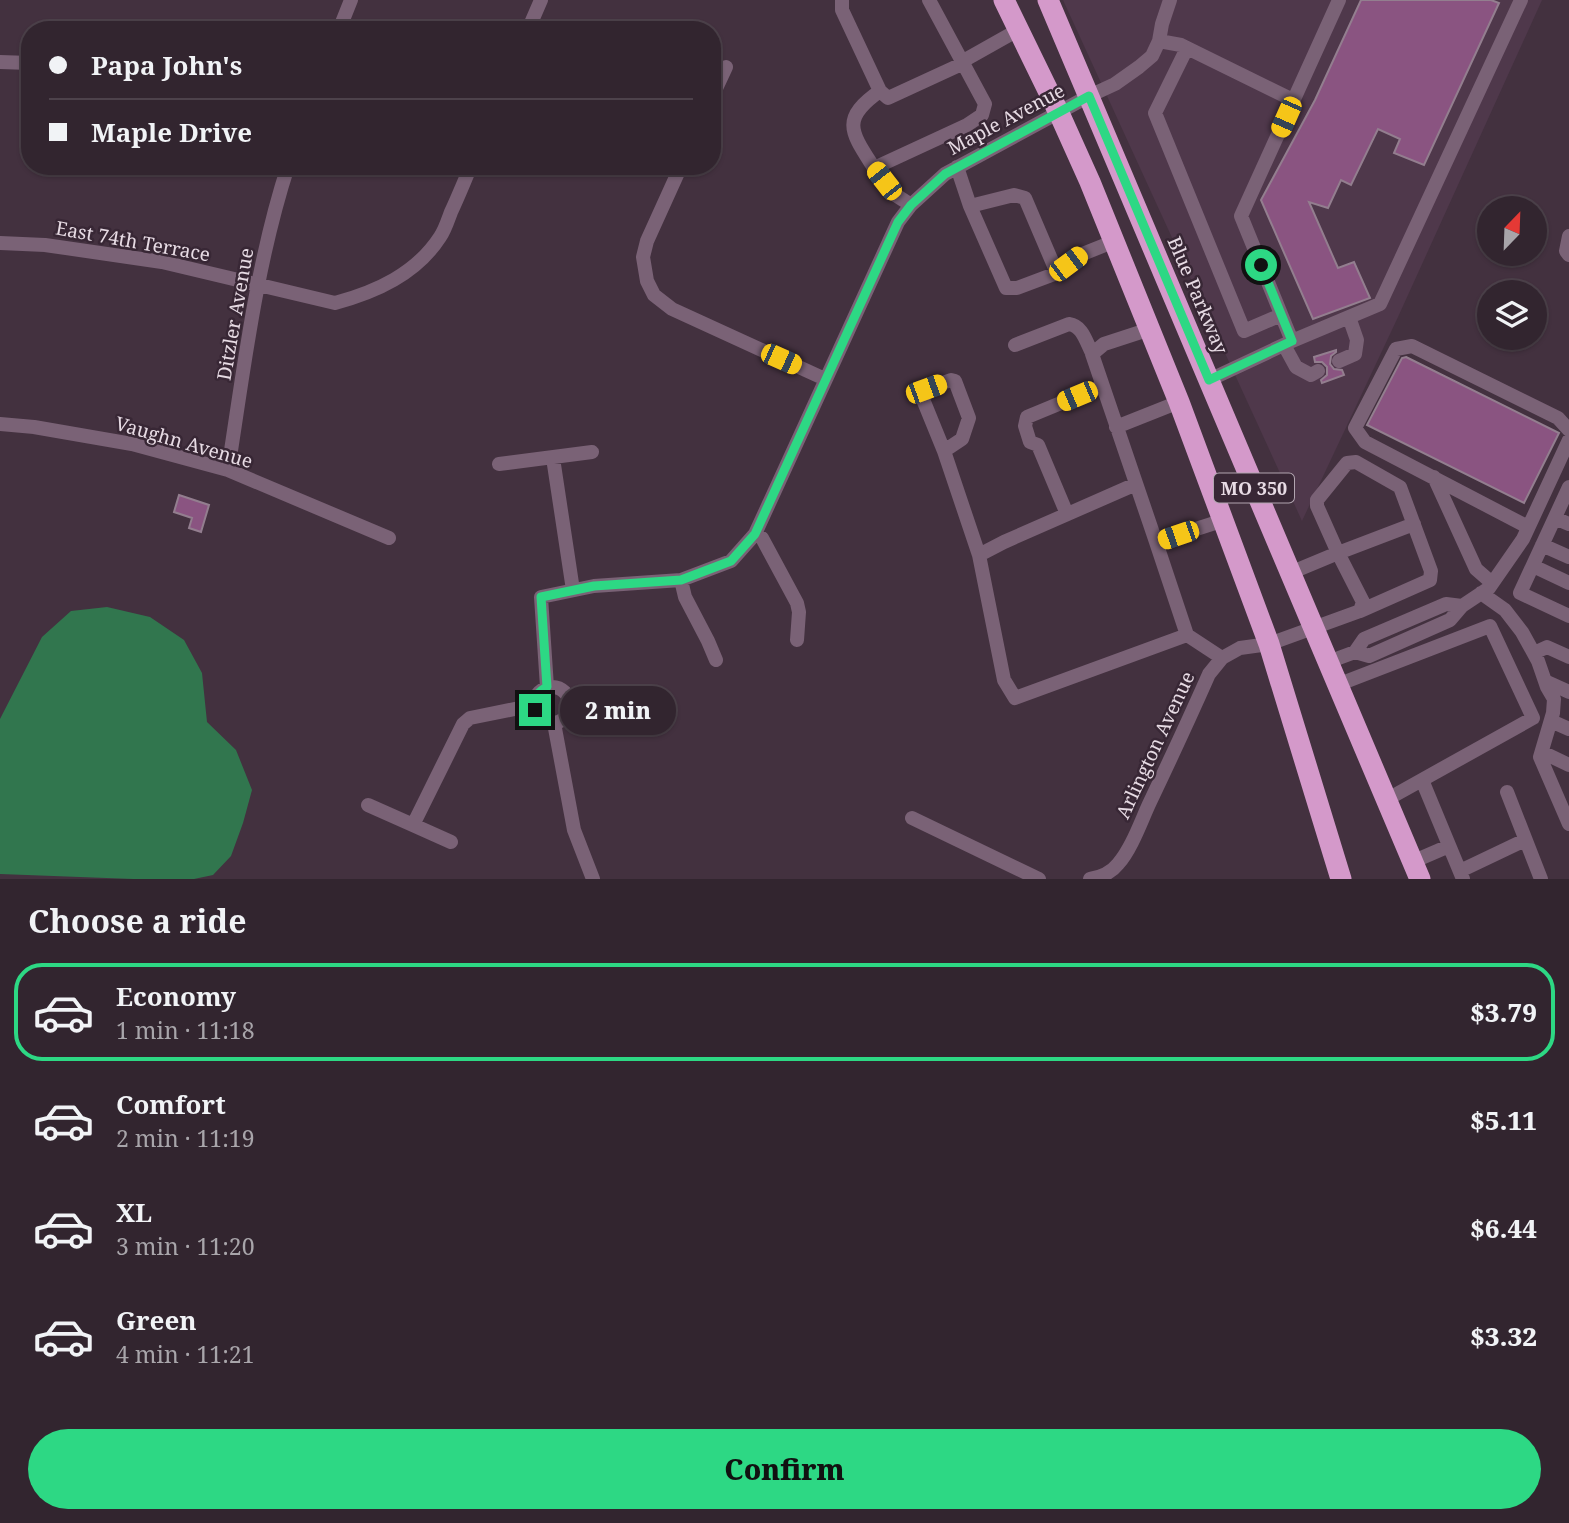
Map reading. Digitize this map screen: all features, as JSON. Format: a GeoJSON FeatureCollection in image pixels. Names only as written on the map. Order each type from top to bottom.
{"type":"FeatureCollection","features":[{"type":"Feature","properties":{"kind":"highway","name":"MO 350"},"geometry":{"type":"LineString","coordinates":[[1003,0],[1059,113],[1115,241],[1179,402],[1269,644],[1341,879]]}},
{"type":"Feature","properties":{"kind":"highway","name":"Blue Parkway"},"geometry":{"type":"LineString","coordinates":[[1048,0],[1416,871]]}},
{"type":"Feature","properties":{"kind":"street"},"geometry":{"type":"LineString","coordinates":[[343,21],[351,0]]}},
{"type":"Feature","properties":{"kind":"street"},"geometry":{"type":"LineString","coordinates":[[532,21],[541,0]]}},
{"type":"Feature","properties":{"kind":"street"},"geometry":{"type":"LineString","coordinates":[[842,0],[842,10],[880,91],[888,98],[963,62],[1018,30]]}},
{"type":"Feature","properties":{"kind":"street"},"geometry":{"type":"LineString","coordinates":[[874,168],[967,125],[982,115],[985,104],[929,0]]}},
{"type":"Feature","properties":{"kind":"street"},"geometry":{"type":"LineString","coordinates":[[1170,0],[1159,41],[1181,45],[1293,100]]}},
{"type":"Feature","properties":{"kind":"street"},"geometry":{"type":"LineString","coordinates":[[1318,371],[1311,375],[1296,367],[1281,315],[1241,216],[1339,0]]}},
{"type":"Feature","properties":{"kind":"street"},"geometry":{"type":"LineString","coordinates":[[1209,380],[1380,304],[1521,0]]}},
{"type":"Feature","properties":{"kind":"street","name":"Maple Avenue"},"geometry":{"type":"LineString","coordinates":[[547,687],[541,597],[594,586],[681,580],[731,561],[755,534],[898,222],[911,205],[945,174],[1115,84],[1152,56],[1159,41]]}},
{"type":"Feature","properties":{"kind":"street"},"geometry":{"type":"LineString","coordinates":[[1187,48],[1155,113],[1244,331],[1281,315]]}},
{"type":"Feature","properties":{"kind":"street"},"geometry":{"type":"LineString","coordinates":[[0,62],[21,63]]}},
{"type":"Feature","properties":{"kind":"street"},"geometry":{"type":"LineString","coordinates":[[721,78],[726,67]]}},
{"type":"Feature","properties":{"kind":"street"},"geometry":{"type":"LineString","coordinates":[[880,91],[860,108],[853,126],[856,139],[894,194],[911,205]]}},
{"type":"Feature","properties":{"kind":"street"},"geometry":{"type":"LineString","coordinates":[[957,167],[970,206],[1006,288],[1017,288],[1057,273],[1080,255],[1115,241]]}},
{"type":"Feature","properties":{"kind":"street","name":"Ditzler Avenue"},"geometry":{"type":"LineString","coordinates":[[228,470],[257,285],[285,175]]}},
{"type":"Feature","properties":{"kind":"street","name":"East 74th Terrace"},"geometry":{"type":"LineString","coordinates":[[0,243],[45,245],[162,262],[335,303],[383,287],[424,257],[441,237],[467,175]]}},
{"type":"Feature","properties":{"kind":"street"},"geometry":{"type":"LineString","coordinates":[[677,175],[647,241],[643,257],[646,277],[654,295],[672,309],[825,379]]}},
{"type":"Feature","properties":{"kind":"street"},"geometry":{"type":"LineString","coordinates":[[970,206],[1014,195],[1025,198],[1057,273]]}},
{"type":"Feature","properties":{"kind":"street"},"geometry":{"type":"LineString","coordinates":[[1569,236],[1566,251],[1569,256]]}},
{"type":"Feature","properties":{"kind":"street"},"geometry":{"type":"LineString","coordinates":[[1339,361],[1355,354],[1357,340],[1349,317]]}},
{"type":"Feature","properties":{"kind":"street"},"geometry":{"type":"LineString","coordinates":[[1015,345],[1069,324],[1080,328],[1092,354],[1187,635],[1222,658],[1240,648],[1269,644],[1360,611],[1430,580],[1431,571],[1400,487],[1356,462],[1347,463],[1317,500],[1317,506],[1363,602],[1360,611]]}},
{"type":"Feature","properties":{"kind":"street"},"geometry":{"type":"LineString","coordinates":[[1092,354],[1104,344],[1150,329]]}},
{"type":"Feature","properties":{"kind":"street"},"geometry":{"type":"LineString","coordinates":[[1528,527],[1365,442],[1355,428],[1396,349],[1412,346],[1558,418],[1569,430]]}},
{"type":"Feature","properties":{"kind":"street"},"geometry":{"type":"LineString","coordinates":[[944,451],[962,439],[969,418],[955,381],[951,380],[926,389],[922,397],[944,451],[979,555],[1004,680],[1015,698],[1187,635]]}},
{"type":"Feature","properties":{"kind":"street"},"geometry":{"type":"LineString","coordinates":[[1067,514],[1038,445],[1030,442],[1025,426],[1027,417],[1102,386]]}},
{"type":"Feature","properties":{"kind":"street"},"geometry":{"type":"LineString","coordinates":[[1116,427],[1179,402]]}},
{"type":"Feature","properties":{"kind":"street","name":"Vaughn Avenue"},"geometry":{"type":"LineString","coordinates":[[0,424],[34,427],[132,444],[228,470],[389,538]]}},
{"type":"Feature","properties":{"kind":"street"},"geometry":{"type":"LineString","coordinates":[[1328,662],[1355,652],[1369,656],[1450,620],[1462,606],[1487,588],[1523,540],[1569,440]]}},
{"type":"Feature","properties":{"kind":"street"},"geometry":{"type":"LineString","coordinates":[[499,464],[592,452]]}},
{"type":"Feature","properties":{"kind":"street"},"geometry":{"type":"LineString","coordinates":[[553,458],[573,590]]}},
{"type":"Feature","properties":{"kind":"street"},"geometry":{"type":"LineString","coordinates":[[1434,478],[1476,569],[1487,588],[1522,632],[1554,699],[1551,721],[1540,757],[1569,824]]}},
{"type":"Feature","properties":{"kind":"street"},"geometry":{"type":"LineString","coordinates":[[979,555],[1136,484]]}},
{"type":"Feature","properties":{"kind":"street"},"geometry":{"type":"LineString","coordinates":[[1569,488],[1520,593],[1569,616]]}},
{"type":"Feature","properties":{"kind":"street"},"geometry":{"type":"LineString","coordinates":[[1555,518],[1569,524]]}},
{"type":"Feature","properties":{"kind":"street"},"geometry":{"type":"LineString","coordinates":[[1156,542],[1224,520]]}},
{"type":"Feature","properties":{"kind":"street"},"geometry":{"type":"LineString","coordinates":[[1290,573],[1414,524]]}},
{"type":"Feature","properties":{"kind":"street"},"geometry":{"type":"LineString","coordinates":[[755,534],[762,538],[797,603],[797,639]]}},
{"type":"Feature","properties":{"kind":"street"},"geometry":{"type":"LineString","coordinates":[[1542,545],[1569,557]]}},
{"type":"Feature","properties":{"kind":"street"},"geometry":{"type":"LineString","coordinates":[[1532,566],[1569,583]]}},
{"type":"Feature","properties":{"kind":"street"},"geometry":{"type":"LineString","coordinates":[[681,580],[685,597],[716,660]]}},
{"type":"Feature","properties":{"kind":"street"},"geometry":{"type":"LineString","coordinates":[[1337,685],[1490,625],[1533,718],[1386,800]]}},
{"type":"Feature","properties":{"kind":"street"},"geometry":{"type":"LineString","coordinates":[[1534,653],[1547,647],[1569,657]]}},
{"type":"Feature","properties":{"kind":"street","name":"Arlington Avenue"},"geometry":{"type":"LineString","coordinates":[[1090,879],[1108,873],[1123,857],[1209,674],[1222,658]]}},
{"type":"Feature","properties":{"kind":"street"},"geometry":{"type":"LineString","coordinates":[[1545,681],[1569,692]]}},
{"type":"Feature","properties":{"kind":"street"},"geometry":{"type":"LineString","coordinates":[[547,687],[559,687],[570,701],[569,713],[554,723],[542,720],[534,705],[537,694],[547,687]]}},
{"type":"Feature","properties":{"kind":"street"},"geometry":{"type":"LineString","coordinates":[[413,825],[463,724],[470,718],[534,705]]}},
{"type":"Feature","properties":{"kind":"street"},"geometry":{"type":"LineString","coordinates":[[1551,721],[1569,729]]}},
{"type":"Feature","properties":{"kind":"street"},"geometry":{"type":"LineString","coordinates":[[554,723],[574,830],[593,879]]}},
{"type":"Feature","properties":{"kind":"street"},"geometry":{"type":"LineString","coordinates":[[1542,752],[1569,765]]}},
{"type":"Feature","properties":{"kind":"street"},"geometry":{"type":"LineString","coordinates":[[1422,780],[1462,875],[1525,839]]}},
{"type":"Feature","properties":{"kind":"street"},"geometry":{"type":"LineString","coordinates":[[1507,792],[1541,879]]}},
{"type":"Feature","properties":{"kind":"street"},"geometry":{"type":"LineString","coordinates":[[368,805],[451,842]]}},
{"type":"Feature","properties":{"kind":"street"},"geometry":{"type":"LineString","coordinates":[[912,818],[1039,879]]}},
{"type":"Feature","properties":{"kind":"street"},"geometry":{"type":"LineString","coordinates":[[1416,871],[1449,846]]}},
{"type":"Feature","properties":{"kind":"shaded area"},"geometry":{"type":"Polygon","coordinates":[[[1063,0],[1542,0],[1302,521],[1063,0]]]}},
{"type":"Feature","properties":{"kind":"shaded area"},"geometry":{"type":"Polygon","coordinates":[[[107,607],[150,617],[184,640],[202,673],[207,722],[236,750],[252,790],[231,856],[213,875],[194,879],[133,879],[0,874],[0,719],[42,637],[71,611],[107,607]]]}},
{"type":"Feature","properties":{"kind":"building"},"geometry":{"type":"Polygon","coordinates":[[[1361,0],[1491,0],[1499,3],[1424,165],[1394,153],[1400,139],[1378,129],[1351,185],[1341,180],[1328,208],[1309,202],[1338,268],[1354,262],[1370,298],[1313,319],[1261,200],[1315,100],[1361,0]]]}},
{"type":"Feature","properties":{"kind":"building"},"geometry":{"type":"Polygon","coordinates":[[[1336,350],[1331,356],[1330,364],[1334,369],[1342,370],[1344,375],[1322,383],[1321,380],[1327,375],[1327,367],[1322,362],[1315,362],[1314,357],[1336,350]]]}},
{"type":"Feature","properties":{"kind":"building"},"geometry":{"type":"Polygon","coordinates":[[[1406,357],[1559,433],[1524,503],[1367,425],[1402,358],[1406,357]]]}},
{"type":"Feature","properties":{"kind":"building"},"geometry":{"type":"Polygon","coordinates":[[[179,495],[209,505],[201,532],[189,528],[192,518],[174,512],[179,495]]]}},
{"type":"Feature","properties":{"kind":"route"},"geometry":{"type":"LineString","coordinates":[[535,710],[537,694],[547,687],[541,597],[594,586],[681,580],[731,561],[755,534],[898,222],[911,205],[945,174],[1089,96],[1209,380],[1292,341],[1261,265]]}}]}
